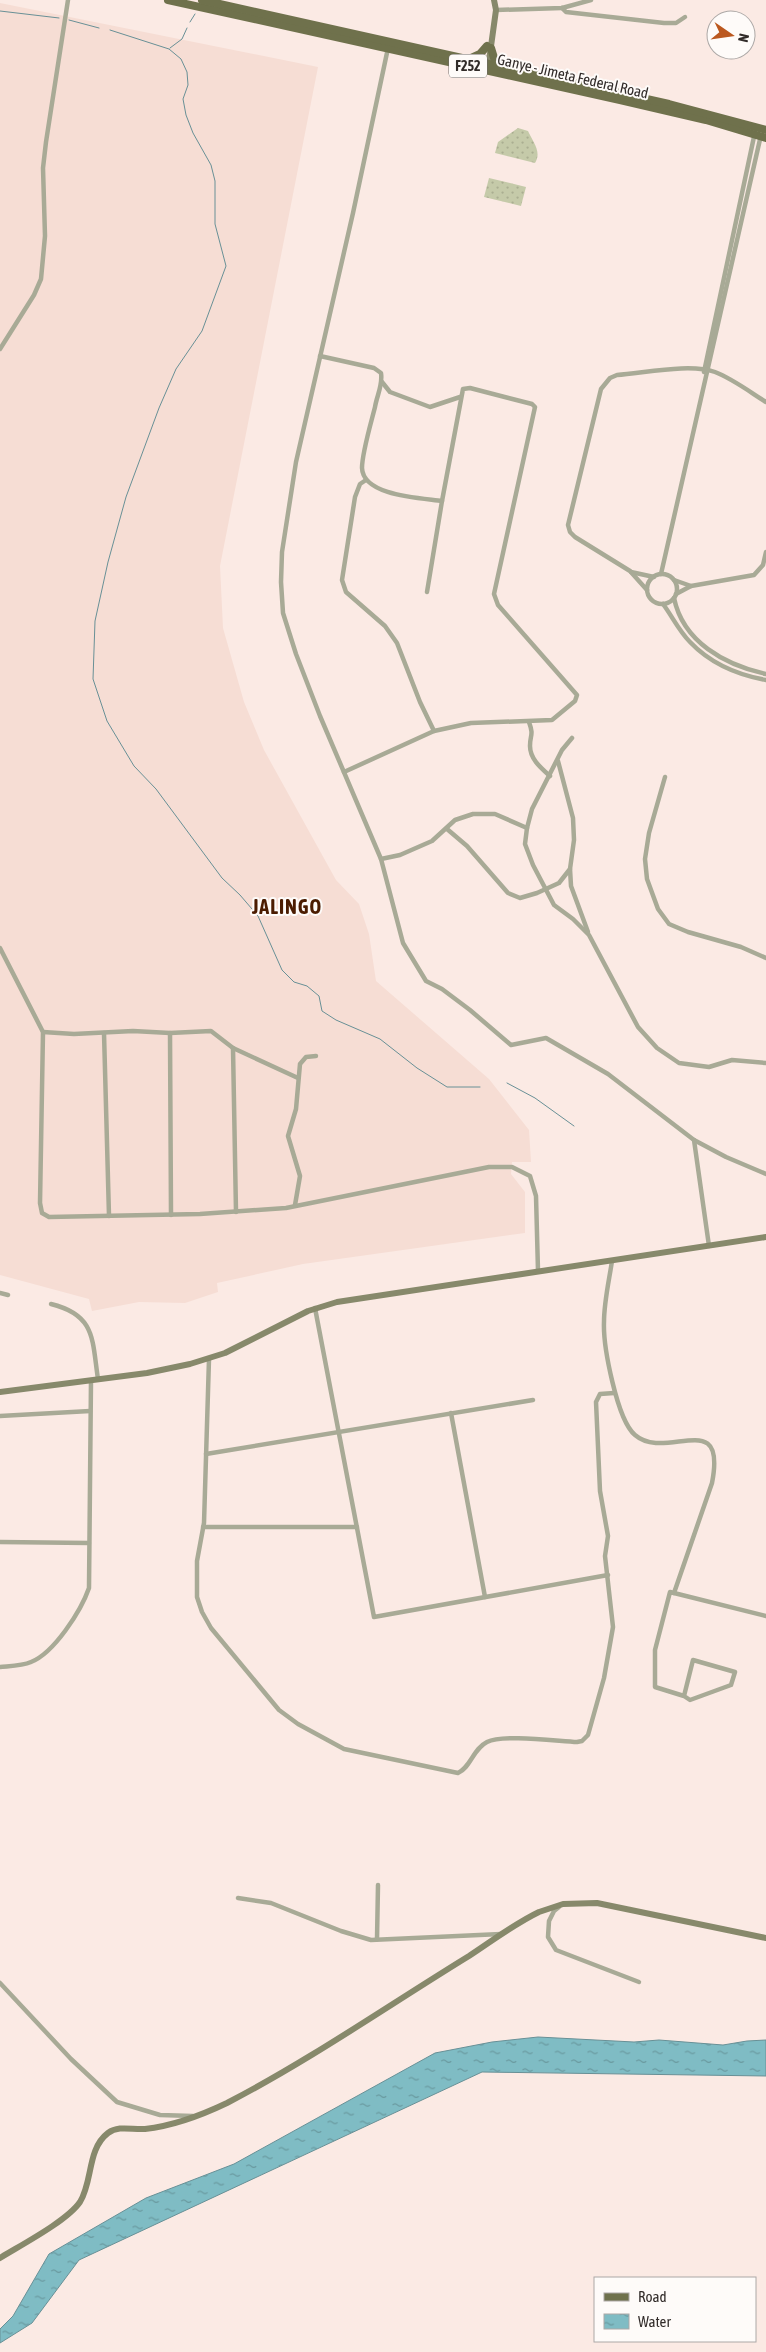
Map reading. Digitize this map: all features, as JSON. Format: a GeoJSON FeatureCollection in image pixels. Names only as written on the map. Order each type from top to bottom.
{"type":"FeatureCollection","features":[{"type":"Feature","properties":{"kind":"main road","name":"Ganye - Jimeta Federal Road"},"geometry":{"type":"LineString","coordinates":[[168,0],[467,59],[485,67],[510,68],[669,104],[761,133]]}},
{"type":"Feature","properties":{"kind":"main road","name":"Ganye - Jimeta Federal Road"},"geometry":{"type":"LineString","coordinates":[[202,0],[388,48],[485,67],[761,133]]}},
{"type":"Feature","properties":{"kind":"main road"},"geometry":{"type":"LineString","coordinates":[[467,59],[476,57],[490,44],[496,61],[510,68]]}},
{"type":"Feature","properties":{"kind":"street"},"geometry":{"type":"LineString","coordinates":[[0,349],[34,295],[41,279],[45,236],[44,168],[46,142],[68,0]]}},
{"type":"Feature","properties":{"kind":"street"},"geometry":{"type":"LineString","coordinates":[[485,67],[496,10],[494,0]]}},
{"type":"Feature","properties":{"kind":"street"},"geometry":{"type":"LineString","coordinates":[[496,10],[562,8],[591,0]]}},
{"type":"Feature","properties":{"kind":"street"},"geometry":{"type":"LineString","coordinates":[[562,8],[566,12],[664,23],[676,23],[684,17]]}},
{"type":"Feature","properties":{"kind":"street"},"geometry":{"type":"LineString","coordinates":[[388,48],[288,508],[281,582],[283,613],[296,654],[381,858],[403,943],[426,981],[442,989],[470,1010],[511,1045],[546,1038],[608,1074],[694,1140],[726,1157],[766,1174]]}},
{"type":"Feature","properties":{"kind":"street"},"geometry":{"type":"LineString","coordinates":[[661,574],[761,133]]}},
{"type":"Feature","properties":{"kind":"street"},"geometry":{"type":"LineString","coordinates":[[320,356],[374,368],[381,373],[382,382],[375,404],[362,468],[366,480],[375,488],[442,501]]}},
{"type":"Feature","properties":{"kind":"street"},"geometry":{"type":"LineString","coordinates":[[766,402],[724,376],[706,370],[684,369],[617,375],[605,383],[598,397],[568,525],[570,532],[576,537],[630,572],[647,590],[652,600],[663,604],[689,642],[702,653],[732,670],[766,680]]}},
{"type":"Feature","properties":{"kind":"street"},"geometry":{"type":"LineString","coordinates":[[382,382],[390,392],[430,407],[460,397]]}},
{"type":"Feature","properties":{"kind":"street"},"geometry":{"type":"LineString","coordinates":[[344,772],[434,731],[471,723],[552,720],[575,701],[577,695],[498,605],[494,594],[535,407],[532,404],[470,388],[462,390],[427,592]]}},
{"type":"Feature","properties":{"kind":"street"},"geometry":{"type":"LineString","coordinates":[[366,480],[360,484],[356,497],[342,580],[346,592],[385,626],[397,643],[420,702],[434,731]]}},
{"type":"Feature","properties":{"kind":"street"},"geometry":{"type":"LineString","coordinates":[[663,604],[691,586],[754,575],[763,565],[766,552]]}},
{"type":"Feature","properties":{"kind":"street"},"geometry":{"type":"LineString","coordinates":[[630,572],[654,577]]}},
{"type":"Feature","properties":{"kind":"street"},"geometry":{"type":"LineString","coordinates":[[647,590],[649,582],[661,574],[691,586]]}},
{"type":"Feature","properties":{"kind":"street"},"geometry":{"type":"LineString","coordinates":[[674,580],[679,619],[703,646],[734,664],[766,674]]}},
{"type":"Feature","properties":{"kind":"street"},"geometry":{"type":"LineString","coordinates":[[529,722],[533,733],[530,744],[531,755],[550,776]]}},
{"type":"Feature","properties":{"kind":"street"},"geometry":{"type":"LineString","coordinates":[[572,738],[562,750],[532,809],[525,844],[554,905],[573,918],[589,935]]}},
{"type":"Feature","properties":{"kind":"street"},"geometry":{"type":"LineString","coordinates":[[558,760],[572,818],[574,840],[570,869],[571,886],[589,935],[638,1027],[657,1048],[680,1063],[709,1067],[732,1060],[766,1063]]}},
{"type":"Feature","properties":{"kind":"street"},"geometry":{"type":"LineString","coordinates":[[664,777],[649,833],[645,859],[647,879],[658,909],[669,924],[688,932],[741,947],[766,958]]}},
{"type":"Feature","properties":{"kind":"street"},"geometry":{"type":"LineString","coordinates":[[381,858],[400,855],[432,841],[455,820],[473,814],[495,814],[527,828]]}},
{"type":"Feature","properties":{"kind":"street"},"geometry":{"type":"LineString","coordinates":[[447,829],[467,846],[508,893],[520,898],[546,890],[559,883],[570,869]]}},
{"type":"Feature","properties":{"kind":"street"},"geometry":{"type":"LineString","coordinates":[[0,948],[42,1032],[40,1139],[40,1203],[42,1213],[49,1217],[236,1212],[295,1206],[489,1167],[512,1167],[530,1176],[536,1196],[538,1271]]}},
{"type":"Feature","properties":{"kind":"street"},"geometry":{"type":"LineString","coordinates":[[42,1032],[104,1033],[133,1031],[170,1033],[211,1031],[233,1048],[298,1078]]}},
{"type":"Feature","properties":{"kind":"street"},"geometry":{"type":"LineString","coordinates":[[104,1033],[109,1216]]}},
{"type":"Feature","properties":{"kind":"street"},"geometry":{"type":"LineString","coordinates":[[170,1033],[171,1215]]}},
{"type":"Feature","properties":{"kind":"street"},"geometry":{"type":"LineString","coordinates":[[233,1048],[236,1212]]}},
{"type":"Feature","properties":{"kind":"street"},"geometry":{"type":"LineString","coordinates":[[295,1206],[300,1176],[288,1136],[296,1109],[300,1064],[306,1058],[316,1056]]}},
{"type":"Feature","properties":{"kind":"street"},"geometry":{"type":"LineString","coordinates":[[694,1140],[709,1246]]}},
{"type":"Feature","properties":{"kind":"street"},"geometry":{"type":"LineString","coordinates":[[0,1392],[162,1370],[209,1359],[314,1308],[362,1297],[766,1237]]}},
{"type":"Feature","properties":{"kind":"street"},"geometry":{"type":"LineString","coordinates":[[612,1261],[604,1324],[614,1393],[624,1422],[635,1435],[650,1443],[661,1444],[700,1439],[710,1445],[714,1455],[712,1483],[674,1593]]}},
{"type":"Feature","properties":{"kind":"street"},"geometry":{"type":"LineString","coordinates":[[0,1293],[8,1295]]}},
{"type":"Feature","properties":{"kind":"street"},"geometry":{"type":"LineString","coordinates":[[0,1667],[31,1662],[44,1653],[70,1624],[83,1604],[89,1588],[90,1411],[94,1380],[88,1325],[78,1314],[66,1308],[50,1304]]}},
{"type":"Feature","properties":{"kind":"street"},"geometry":{"type":"LineString","coordinates":[[314,1308],[374,1617],[608,1574]]}},
{"type":"Feature","properties":{"kind":"street"},"geometry":{"type":"LineString","coordinates":[[209,1359],[203,1527],[197,1579],[197,1597],[202,1612],[211,1628],[279,1710],[298,1724],[344,1749],[458,1773],[464,1770],[481,1746],[492,1740],[577,1742],[582,1741],[588,1735],[604,1678],[613,1620],[605,1556],[608,1536],[600,1491],[596,1402],[600,1394],[614,1393]]}},
{"type":"Feature","properties":{"kind":"street"},"geometry":{"type":"LineString","coordinates":[[206,1454],[533,1400]]}},
{"type":"Feature","properties":{"kind":"street"},"geometry":{"type":"LineString","coordinates":[[0,1416],[90,1411]]}},
{"type":"Feature","properties":{"kind":"street"},"geometry":{"type":"LineString","coordinates":[[451,1413],[485,1597]]}},
{"type":"Feature","properties":{"kind":"street"},"geometry":{"type":"LineString","coordinates":[[203,1527],[357,1527]]}},
{"type":"Feature","properties":{"kind":"street"},"geometry":{"type":"LineString","coordinates":[[0,1542],[89,1543]]}},
{"type":"Feature","properties":{"kind":"street"},"geometry":{"type":"LineString","coordinates":[[684,1696],[693,1660],[735,1672],[731,1685],[690,1700],[684,1696],[655,1687],[655,1650],[670,1592],[766,1616]]}},
{"type":"Feature","properties":{"kind":"street"},"geometry":{"type":"LineString","coordinates":[[377,1939],[378,1884]]}},
{"type":"Feature","properties":{"kind":"street"},"geometry":{"type":"LineString","coordinates":[[238,1898],[271,1902],[341,1932],[377,1939],[503,1934]]}},
{"type":"Feature","properties":{"kind":"street"},"geometry":{"type":"LineString","coordinates":[[0,2258],[68,2214],[79,2203],[86,2191],[96,2149],[108,2133],[115,2129],[151,2128],[196,2116],[234,2099],[539,1912],[563,1904],[597,1903],[766,1938]]}},
{"type":"Feature","properties":{"kind":"street"},"geometry":{"type":"LineString","coordinates":[[563,1904],[554,1911],[549,1921],[548,1937],[556,1950],[639,1982]]}},
{"type":"Feature","properties":{"kind":"street"},"geometry":{"type":"LineString","coordinates":[[0,1983],[71,2059],[117,2102],[160,2115],[196,2116]]}},
{"type":"Feature","properties":{"kind":"shaded area"},"geometry":{"type":"Polygon","coordinates":[[[0,3],[318,67],[220,566],[223,628],[244,702],[264,750],[336,880],[359,904],[369,934],[376,981],[489,1079],[529,1130],[531,1162],[512,1162],[511,1174],[525,1192],[525,1233],[303,1264],[217,1283],[218,1292],[185,1303],[139,1302],[92,1311],[89,1299],[0,1275],[0,3]]]}},
{"type":"Feature","properties":{"kind":"green space"},"geometry":{"type":"Polygon","coordinates":[[[518,128],[528,131],[534,143],[538,155],[535,163],[495,153],[498,142],[518,128]]]}},
{"type":"Feature","properties":{"kind":"green space"},"geometry":{"type":"Polygon","coordinates":[[[489,178],[526,187],[521,206],[484,197],[489,178]]]}},
{"type":"Feature","properties":{"kind":"water"},"geometry":{"type":"Polygon","coordinates":[[[538,2037],[634,2042],[659,2040],[723,2045],[766,2040],[766,2076],[482,2072],[79,2260],[32,2323],[0,2343],[0,2329],[13,2316],[49,2254],[146,2198],[234,2164],[435,2053],[492,2042],[538,2037]]]}},
{"type":"Feature","properties":{"kind":"waterway"},"geometry":{"type":"LineString","coordinates":[[0,11],[59,18]]}},
{"type":"Feature","properties":{"kind":"waterway"},"geometry":{"type":"LineString","coordinates":[[190,22],[195,14]]}},
{"type":"Feature","properties":{"kind":"waterway"},"geometry":{"type":"LineString","coordinates":[[69,20],[99,28]]}},
{"type":"Feature","properties":{"kind":"waterway"},"geometry":{"type":"LineString","coordinates":[[170,48],[182,39],[187,28]]}},
{"type":"Feature","properties":{"kind":"waterway"},"geometry":{"type":"LineString","coordinates":[[110,30],[169,49],[181,59],[187,72],[188,85],[183,99],[186,115],[193,133],[211,165],[215,181],[215,224],[226,266],[202,331],[176,369],[159,408],[126,497],[108,562],[95,621],[93,679],[107,721],[134,766],[156,789],[222,878],[258,916],[282,970],[294,982],[307,986],[319,996],[322,1011],[336,1020],[380,1039],[417,1068],[447,1087],[480,1087]]}},
{"type":"Feature","properties":{"kind":"waterway"},"geometry":{"type":"LineString","coordinates":[[507,1083],[535,1098],[574,1126]]}},
{"type":"Feature","properties":{"kind":"district","name":"JALINGO"},"geometry":{"type":"Point","coordinates":[287,906]}}]}
